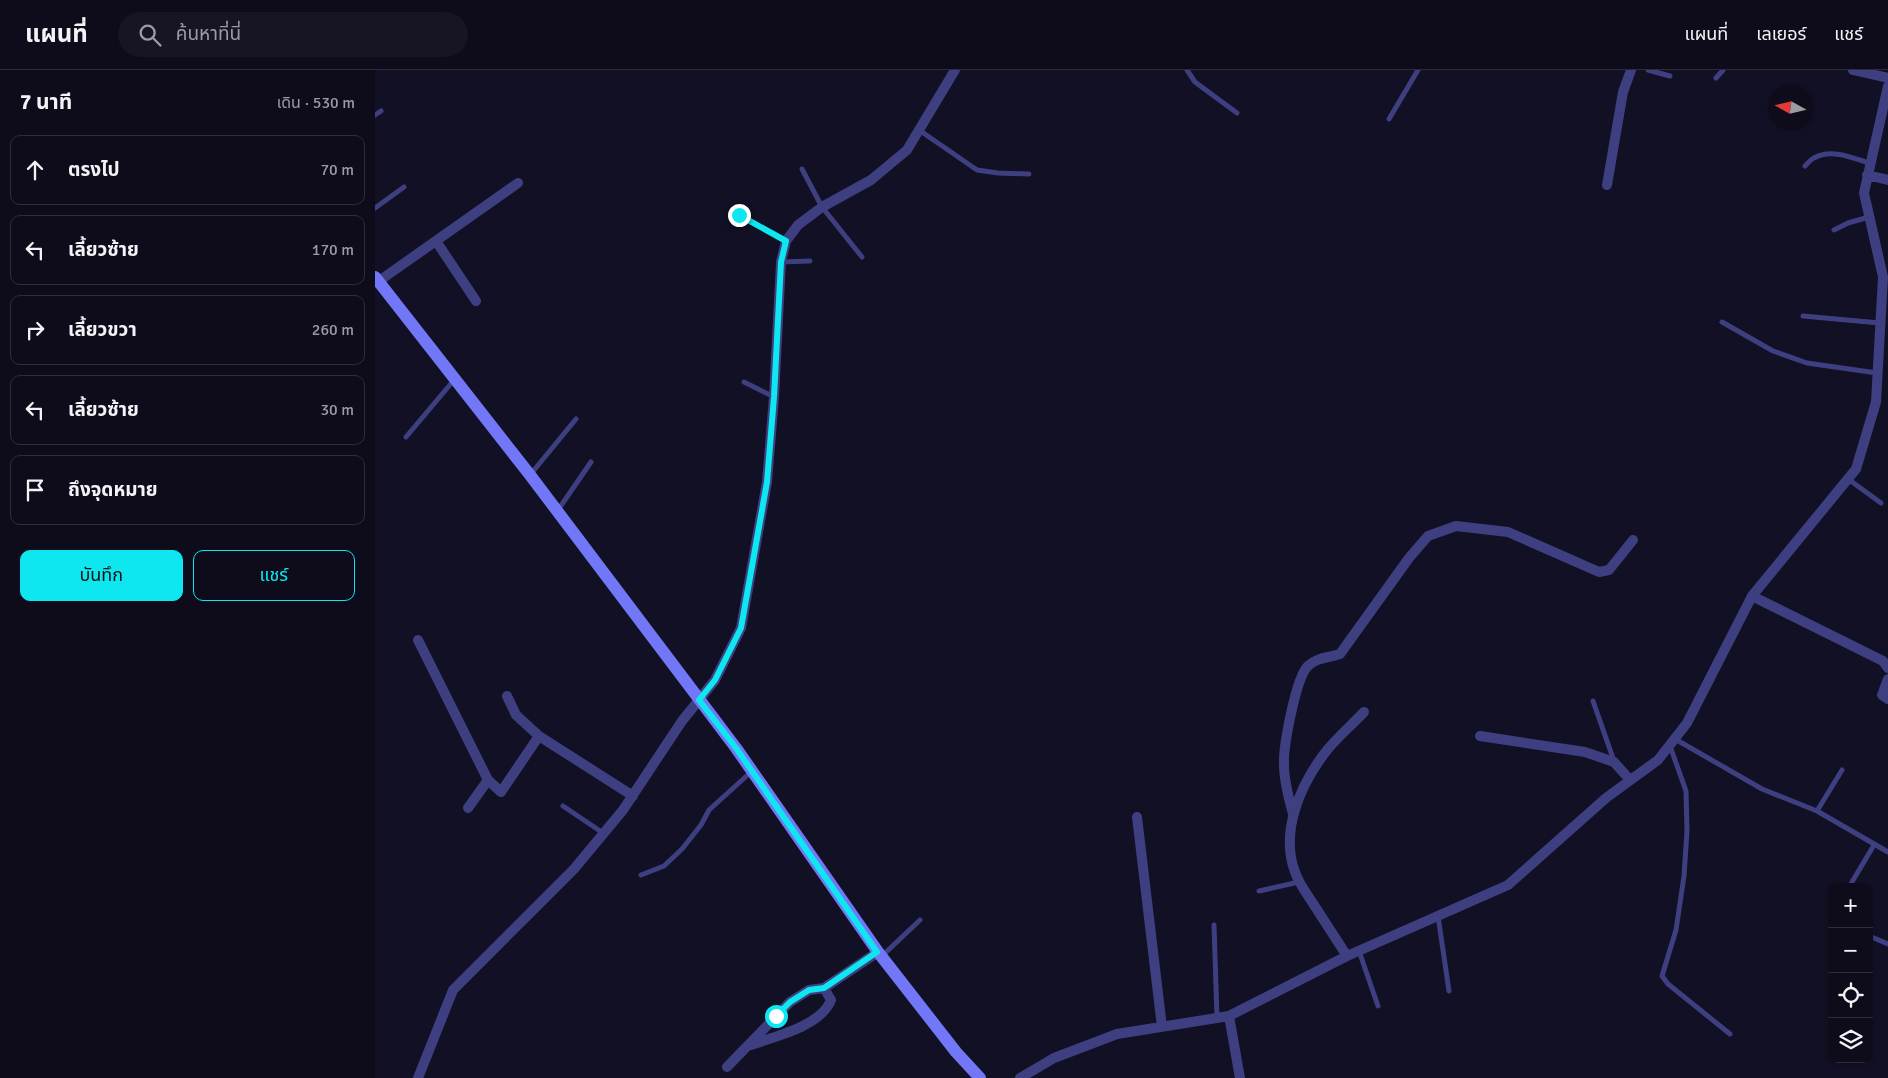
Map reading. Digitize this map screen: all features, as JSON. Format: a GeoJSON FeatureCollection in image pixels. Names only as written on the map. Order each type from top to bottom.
{"type":"FeatureCollection","features":[{"type":"Feature","properties":{"kind":"street"},"geometry":{"type":"LineString","coordinates":[[419,1078],[453,990],[574,869],[633,796],[682,722],[715,680],[741,628],[767,482],[774,397],[781,262],[786,241],[798,225],[822,207],[871,180],[907,150],[955,70]]}},
{"type":"Feature","properties":{"kind":"street"},"geometry":{"type":"LineString","coordinates":[[1607,185],[1623,92],[1631,70]]}},
{"type":"Feature","properties":{"kind":"street"},"geometry":{"type":"LineString","coordinates":[[1853,70],[1888,78]]}},
{"type":"Feature","properties":{"kind":"street"},"geometry":{"type":"LineString","coordinates":[[1020,1078],[1054,1058],[1117,1034],[1229,1016],[1347,956],[1508,885],[1606,798],[1659,760],[1687,723],[1752,596],[1856,469],[1876,402],[1883,276],[1863,193],[1888,86]]}},
{"type":"Feature","properties":{"kind":"street"},"geometry":{"type":"LineString","coordinates":[[1867,175],[1888,180]]}},
{"type":"Feature","properties":{"kind":"street"},"geometry":{"type":"LineString","coordinates":[[518,184],[377,279],[530,475],[752,770],[880,954],[956,1052],[980,1078]]}},
{"type":"Feature","properties":{"kind":"street"},"geometry":{"type":"LineString","coordinates":[[436,241],[476,301]]}},
{"type":"Feature","properties":{"kind":"street"},"geometry":{"type":"LineString","coordinates":[[1293,814],[1284,766],[1285,748],[1297,687],[1307,667],[1320,658],[1340,654],[1409,558],[1428,536],[1456,526],[1508,532],[1599,572],[1609,570],[1633,540]]}},
{"type":"Feature","properties":{"kind":"street"},"geometry":{"type":"LineString","coordinates":[[1752,596],[1883,661],[1888,668]]}},
{"type":"Feature","properties":{"kind":"street"},"geometry":{"type":"LineString","coordinates":[[418,640],[488,780],[501,792],[539,736]]}},
{"type":"Feature","properties":{"kind":"street"},"geometry":{"type":"LineString","coordinates":[[1888,678],[1882,695],[1888,699]]}},
{"type":"Feature","properties":{"kind":"street"},"geometry":{"type":"LineString","coordinates":[[507,696],[516,715],[539,736],[633,796]]}},
{"type":"Feature","properties":{"kind":"street"},"geometry":{"type":"LineString","coordinates":[[1347,956],[1299,882],[1292,859],[1290,831],[1293,814],[1302,792],[1324,753],[1363,712]]}},
{"type":"Feature","properties":{"kind":"street"},"geometry":{"type":"LineString","coordinates":[[1480,736],[1585,752],[1614,762],[1630,780]]}},
{"type":"Feature","properties":{"kind":"street"},"geometry":{"type":"LineString","coordinates":[[469,808],[488,780]]}},
{"type":"Feature","properties":{"kind":"street"},"geometry":{"type":"LineString","coordinates":[[1137,816],[1161,1027]]}},
{"type":"Feature","properties":{"kind":"street"},"geometry":{"type":"LineString","coordinates":[[727,1067],[790,1002],[809,990],[824,988],[880,954]]}},
{"type":"Feature","properties":{"kind":"street"},"geometry":{"type":"LineString","coordinates":[[749,1046],[818,1018],[828,1008],[831,1000],[824,988]]}},
{"type":"Feature","properties":{"kind":"street"},"geometry":{"type":"LineString","coordinates":[[1229,1016],[1240,1078]]}},
{"type":"Feature","properties":{"kind":"lane"},"geometry":{"type":"LineString","coordinates":[[1187,70],[1195,82],[1237,113]]}},
{"type":"Feature","properties":{"kind":"lane"},"geometry":{"type":"LineString","coordinates":[[1389,119],[1418,70]]}},
{"type":"Feature","properties":{"kind":"lane"},"geometry":{"type":"LineString","coordinates":[[1648,70],[1670,76]]}},
{"type":"Feature","properties":{"kind":"lane"},"geometry":{"type":"LineString","coordinates":[[1716,78],[1723,70]]}},
{"type":"Feature","properties":{"kind":"lane"},"geometry":{"type":"LineString","coordinates":[[375,115],[381,111]]}},
{"type":"Feature","properties":{"kind":"lane"},"geometry":{"type":"LineString","coordinates":[[919,129],[977,170],[1029,174]]}},
{"type":"Feature","properties":{"kind":"lane"},"geometry":{"type":"LineString","coordinates":[[1805,166],[1813,158],[1829,154],[1844,155],[1869,163]]}},
{"type":"Feature","properties":{"kind":"lane"},"geometry":{"type":"LineString","coordinates":[[802,170],[822,207],[862,257]]}},
{"type":"Feature","properties":{"kind":"lane"},"geometry":{"type":"LineString","coordinates":[[375,208],[404,187]]}},
{"type":"Feature","properties":{"kind":"lane"},"geometry":{"type":"LineString","coordinates":[[739,215],[786,241]]}},
{"type":"Feature","properties":{"kind":"lane"},"geometry":{"type":"LineString","coordinates":[[1834,230],[1869,217]]}},
{"type":"Feature","properties":{"kind":"lane"},"geometry":{"type":"LineString","coordinates":[[781,262],[810,261]]}},
{"type":"Feature","properties":{"kind":"lane"},"geometry":{"type":"LineString","coordinates":[[1803,316],[1880,323]]}},
{"type":"Feature","properties":{"kind":"lane"},"geometry":{"type":"LineString","coordinates":[[1722,322],[1773,351],[1807,363],[1877,373]]}},
{"type":"Feature","properties":{"kind":"lane"},"geometry":{"type":"LineString","coordinates":[[406,437],[455,380]]}},
{"type":"Feature","properties":{"kind":"lane"},"geometry":{"type":"LineString","coordinates":[[744,382],[774,397]]}},
{"type":"Feature","properties":{"kind":"lane"},"geometry":{"type":"LineString","coordinates":[[530,475],[576,419]]}},
{"type":"Feature","properties":{"kind":"lane"},"geometry":{"type":"LineString","coordinates":[[556,512],[591,462]]}},
{"type":"Feature","properties":{"kind":"lane"},"geometry":{"type":"LineString","coordinates":[[1848,479],[1881,503]]}},
{"type":"Feature","properties":{"kind":"lane"},"geometry":{"type":"LineString","coordinates":[[1593,701],[1614,762]]}},
{"type":"Feature","properties":{"kind":"lane"},"geometry":{"type":"LineString","coordinates":[[1672,742],[1762,789],[1817,811],[1888,852]]}},
{"type":"Feature","properties":{"kind":"lane"},"geometry":{"type":"LineString","coordinates":[[1672,742],[1686,791],[1687,831],[1684,876],[1676,930],[1662,976],[1668,984],[1729,1034]]}},
{"type":"Feature","properties":{"kind":"lane"},"geometry":{"type":"LineString","coordinates":[[641,875],[665,866],[701,825],[709,810],[752,770]]}},
{"type":"Feature","properties":{"kind":"lane"},"geometry":{"type":"LineString","coordinates":[[1817,811],[1842,770]]}},
{"type":"Feature","properties":{"kind":"lane"},"geometry":{"type":"LineString","coordinates":[[563,806],[603,833]]}},
{"type":"Feature","properties":{"kind":"lane"},"geometry":{"type":"LineString","coordinates":[[1851,883],[1873,845]]}},
{"type":"Feature","properties":{"kind":"lane"},"geometry":{"type":"LineString","coordinates":[[1259,892],[1299,882]]}},
{"type":"Feature","properties":{"kind":"lane"},"geometry":{"type":"LineString","coordinates":[[1438,916],[1449,991]]}},
{"type":"Feature","properties":{"kind":"lane"},"geometry":{"type":"LineString","coordinates":[[880,954],[920,920]]}},
{"type":"Feature","properties":{"kind":"lane"},"geometry":{"type":"LineString","coordinates":[[1214,925],[1217,1018]]}},
{"type":"Feature","properties":{"kind":"lane"},"geometry":{"type":"LineString","coordinates":[[1873,938],[1888,944]]}},
{"type":"Feature","properties":{"kind":"lane"},"geometry":{"type":"LineString","coordinates":[[1359,951],[1378,1006]]}},
{"type":"Feature","properties":{"kind":"route"},"geometry":{"type":"LineString","coordinates":[[739,215],[786,241],[781,262],[774,397],[767,482],[741,628],[715,680],[699,700],[736,748],[877,952],[824,988],[809,990],[790,1002],[776,1016]]}}]}
